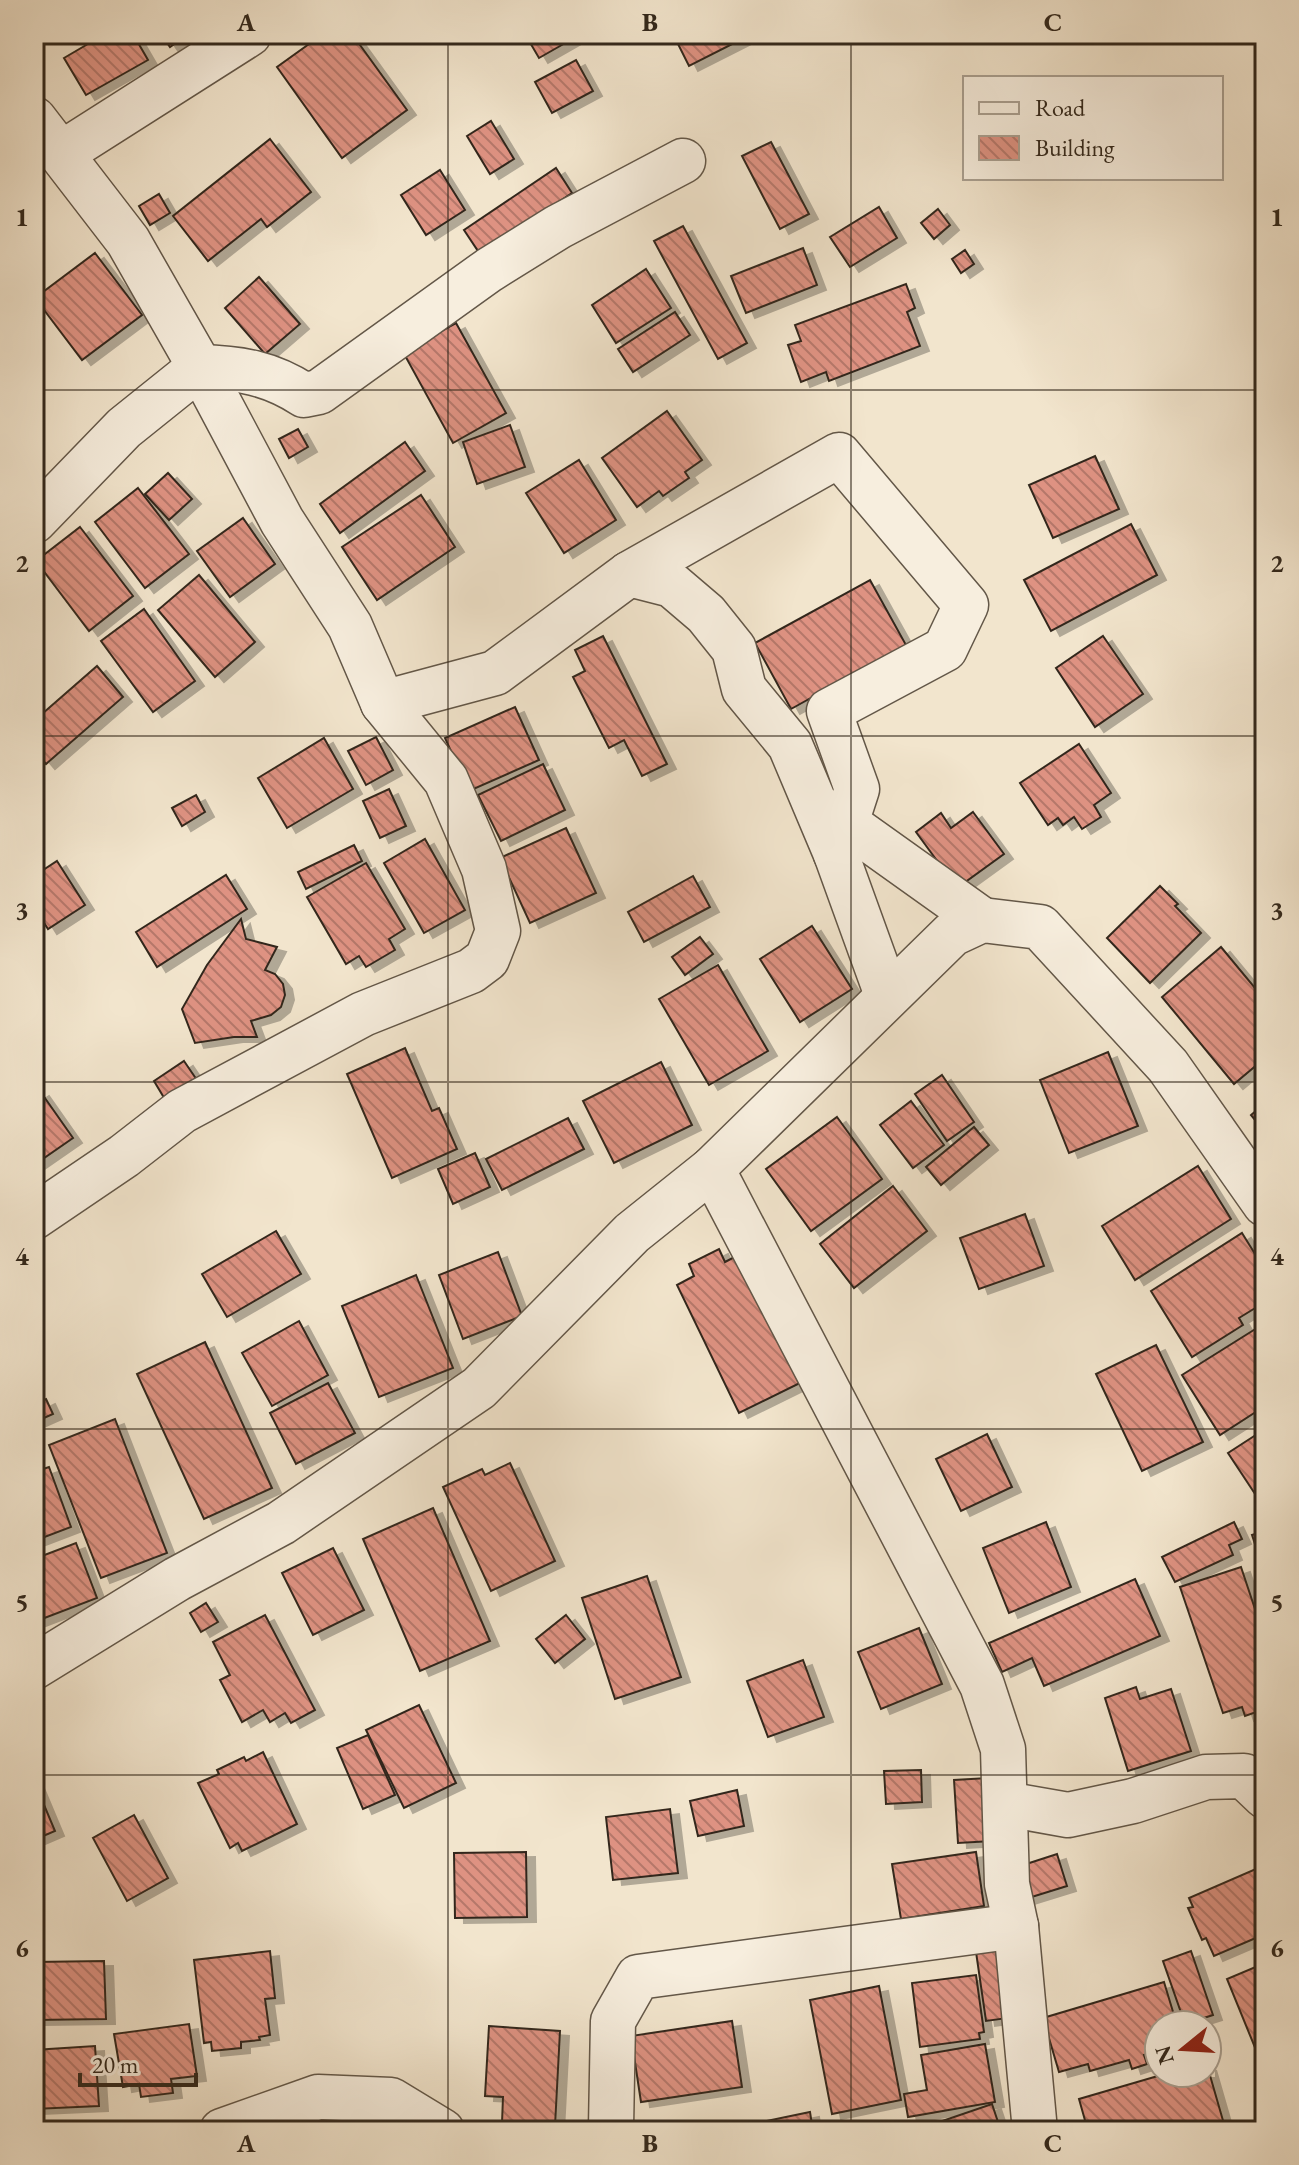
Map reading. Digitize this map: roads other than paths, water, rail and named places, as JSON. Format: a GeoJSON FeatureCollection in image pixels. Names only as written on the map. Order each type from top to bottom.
{"type":"FeatureCollection","features":[{"type":"Feature","properties":{"kind":"street"},"geometry":{"type":"LineString","coordinates":[[62,153],[249,34]]}},
{"type":"Feature","properties":{"kind":"street"},"geometry":{"type":"LineString","coordinates":[[34,119],[128,241],[282,521],[350,626],[383,703],[446,780],[484,869],[498,931],[487,959],[471,971],[363,1014],[182,1111],[124,1156],[34,1217]]}},
{"type":"Feature","properties":{"kind":"street"},"geometry":{"type":"LineString","coordinates":[[34,521],[124,428],[200,367],[238,368],[283,381],[304,395],[319,392],[489,270],[558,227],[683,161]]}},
{"type":"Feature","properties":{"kind":"street"},"geometry":{"type":"LineString","coordinates":[[383,703],[495,673],[629,574],[839,455],[966,605],[945,649],[829,711],[857,789],[832,827]]}},
{"type":"Feature","properties":{"kind":"street"},"geometry":{"type":"LineString","coordinates":[[629,574],[672,585],[706,614],[734,649],[744,689],[790,745],[832,827],[887,995]]}},
{"type":"Feature","properties":{"kind":"street"},"geometry":{"type":"LineString","coordinates":[[832,827],[982,920],[1040,927],[1168,1066],[1265,1204]]}},
{"type":"Feature","properties":{"kind":"street"},"geometry":{"type":"LineString","coordinates":[[34,1667],[177,1579],[281,1523],[479,1388],[632,1233],[712,1169],[952,934],[982,920]]}},
{"type":"Feature","properties":{"kind":"street"},"geometry":{"type":"LineString","coordinates":[[712,1169],[982,1685],[1003,1749],[1007,1884],[1016,1926],[1035,2131]]}},
{"type":"Feature","properties":{"kind":"street"},"geometry":{"type":"LineString","coordinates":[[1006,1804],[1068,1815],[1133,1801],[1206,1777],[1244,1776],[1265,1796]]}},
{"type":"Feature","properties":{"kind":"street"},"geometry":{"type":"LineString","coordinates":[[608,2131],[611,2128],[613,2021],[638,1977],[1016,1926]]}},
{"type":"Feature","properties":{"kind":"street"},"geometry":{"type":"LineString","coordinates":[[222,2131],[318,2097],[391,2100],[442,2131]]}}]}
